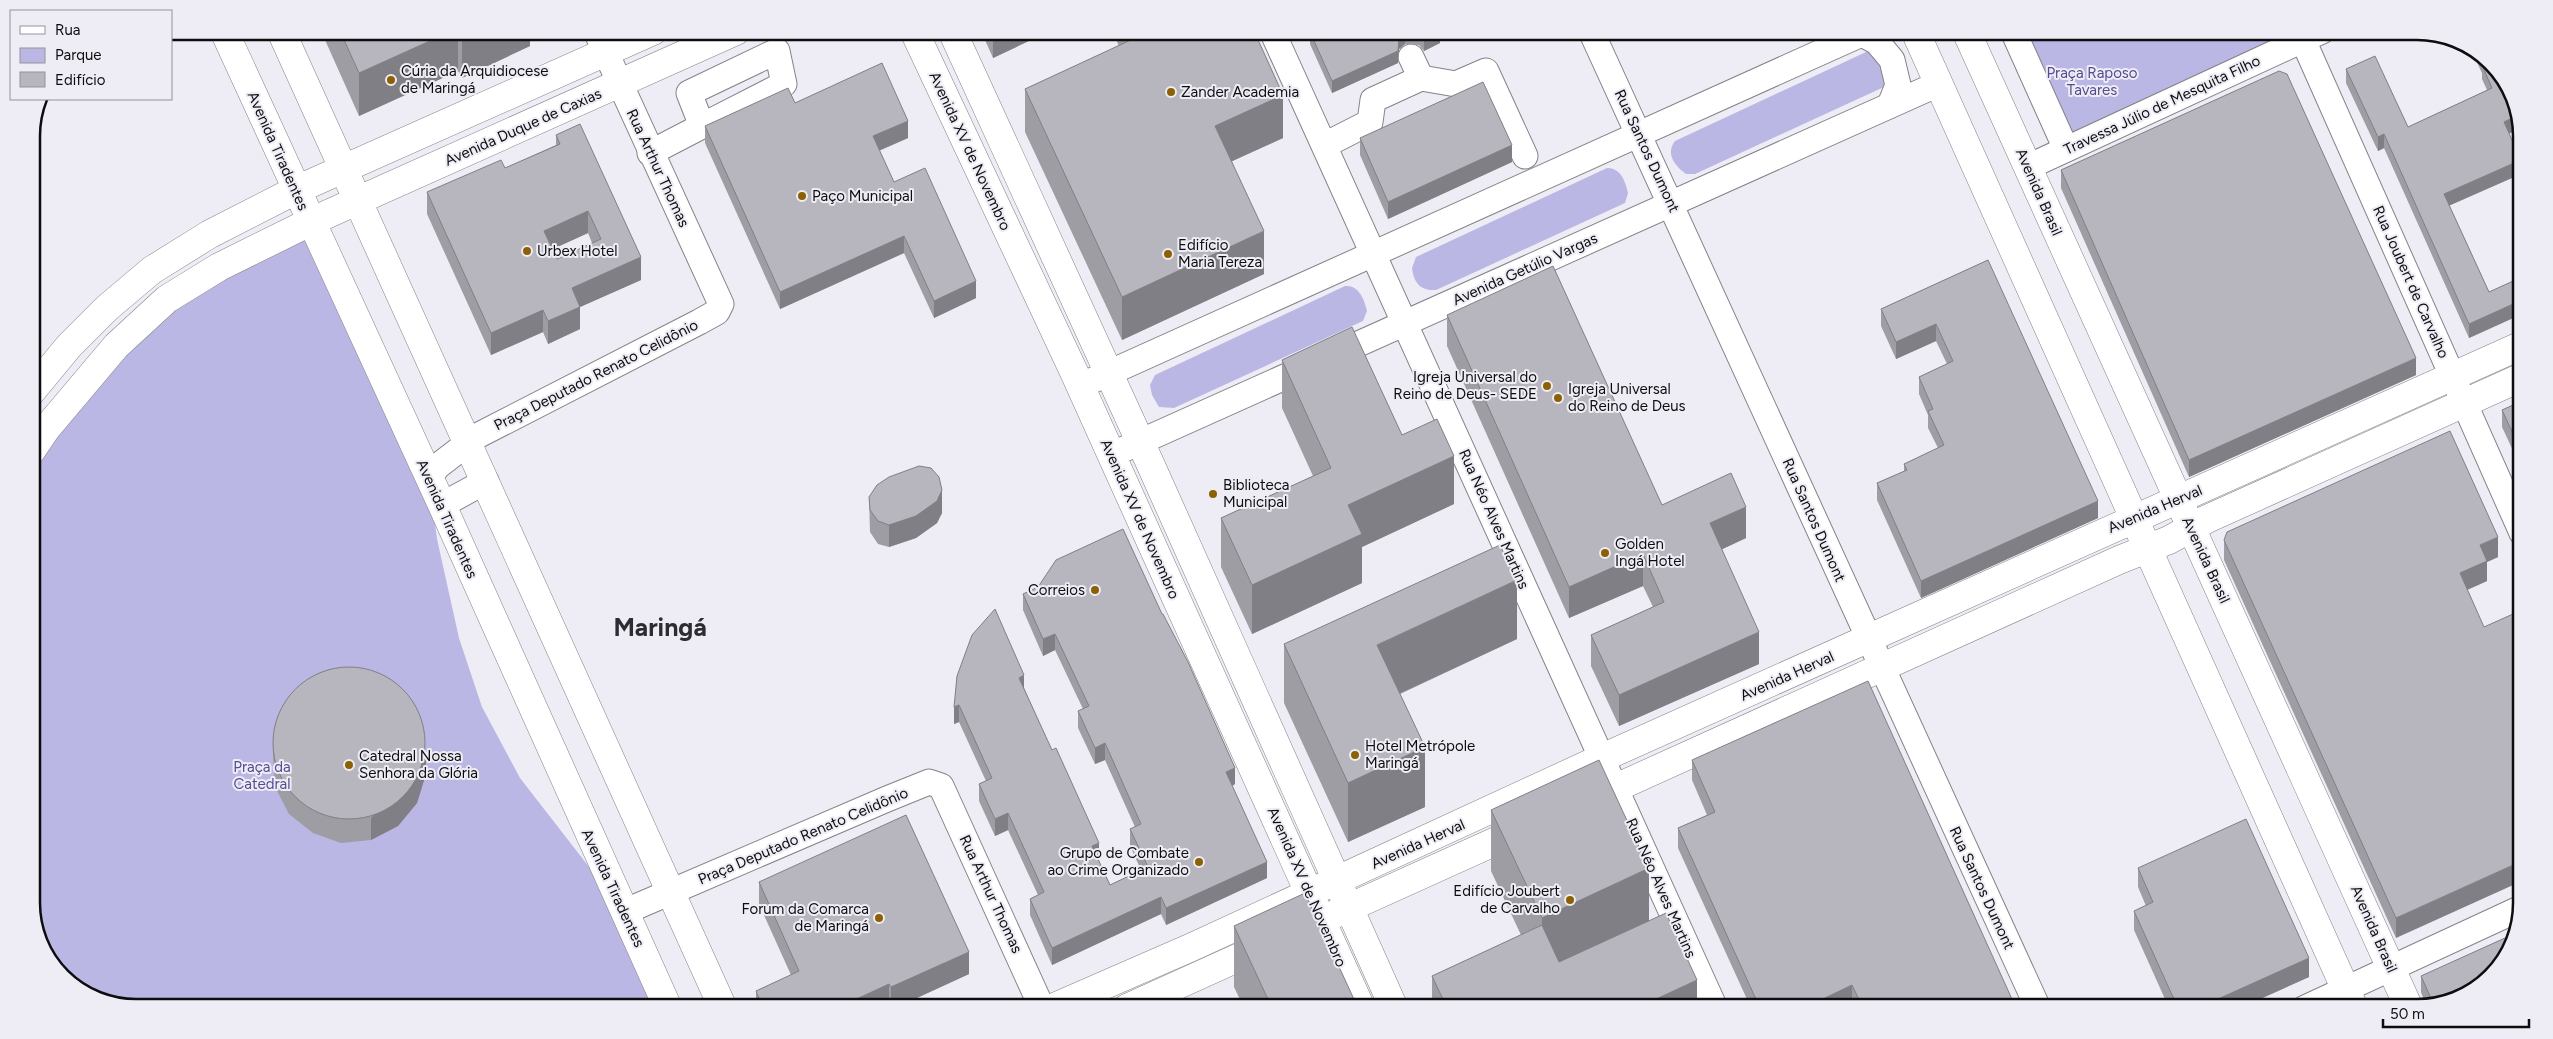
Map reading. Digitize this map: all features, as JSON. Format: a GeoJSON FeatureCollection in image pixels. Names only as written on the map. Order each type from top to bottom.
{"type":"FeatureCollection","features":[{"type":"Feature","properties":{"kind":"main road","name":"Avenida Tiradentes"},"geometry":{"type":"LineString","coordinates":[[228,40],[310,222],[430,478],[664,999]]}},
{"type":"Feature","properties":{"kind":"main road"},"geometry":{"type":"LineString","coordinates":[[285,40],[720,999]]}},
{"type":"Feature","properties":{"kind":"main road","name":"Avenida Duque de Caxias"},"geometry":{"type":"LineString","coordinates":[[116,346],[167,299],[219,266],[310,222],[716,40]]}},
{"type":"Feature","properties":{"kind":"main road","name":"Avenida XV de Novembro"},"geometry":{"type":"LineString","coordinates":[[918,40],[1080,386],[1357,999]]}},
{"type":"Feature","properties":{"kind":"main road","name":"Avenida XV de Novembro"},"geometry":{"type":"LineString","coordinates":[[956,40],[1390,999]]}},
{"type":"Feature","properties":{"kind":"main road"},"geometry":{"type":"LineString","coordinates":[[1919,40],[2149,547],[2350,998]]}},
{"type":"Feature","properties":{"kind":"main road","name":"Avenida Brasil"},"geometry":{"type":"LineString","coordinates":[[1970,40],[2405,999]]}},
{"type":"Feature","properties":{"kind":"main road"},"geometry":{"type":"LineString","coordinates":[[40,382],[69,346],[107,308],[152,270],[210,234],[296,190],[457,120],[601,42]]}},
{"type":"Feature","properties":{"kind":"main road"},"geometry":{"type":"LineString","coordinates":[[457,120],[523,127]]}},
{"type":"Feature","properties":{"kind":"main road"},"geometry":{"type":"LineString","coordinates":[[40,433],[116,346],[152,270]]}},
{"type":"Feature","properties":{"kind":"main road","name":"Avenida Herval"},"geometry":{"type":"LineString","coordinates":[[1073,999],[1192,947],[1602,758],[2513,349]]}},
{"type":"Feature","properties":{"kind":"main road","name":"Avenida Herval"},"geometry":{"type":"LineString","coordinates":[[1145,999],[1616,788],[2513,381]]}},
{"type":"Feature","properties":{"kind":"main road"},"geometry":{"type":"LineString","coordinates":[[2300,445],[2358,450]]}},
{"type":"Feature","properties":{"kind":"main road"},"geometry":{"type":"LineString","coordinates":[[1997,582],[2055,589]]}},
{"type":"Feature","properties":{"kind":"main road"},"geometry":{"type":"LineString","coordinates":[[1717,741],[1749,693]]}},
{"type":"Feature","properties":{"kind":"main road"},"geometry":{"type":"LineString","coordinates":[[1464,823],[1508,836]]}},
{"type":"Feature","properties":{"kind":"main road"},"geometry":{"type":"LineString","coordinates":[[1159,992],[1192,947]]}},
{"type":"Feature","properties":{"kind":"street","name":"Rua Néo Alves Martins"},"geometry":{"type":"LineString","coordinates":[[1276,40],[1711,999]]}},
{"type":"Feature","properties":{"kind":"street","name":"Rua Santos Dumont"},"geometry":{"type":"LineString","coordinates":[[1595,40],[1671,203],[1880,668],[2034,999]]}},
{"type":"Feature","properties":{"kind":"street"},"geometry":{"type":"LineString","coordinates":[[1080,386],[1849,40]]}},
{"type":"Feature","properties":{"kind":"street"},"geometry":{"type":"LineString","coordinates":[[1874,40],[1892,60],[1898,85],[1890,105]]}},
{"type":"Feature","properties":{"kind":"street"},"geometry":{"type":"LineString","coordinates":[[2017,40],[2066,149]]}},
{"type":"Feature","properties":{"kind":"street","name":"Travessa Júlio de Mesquita Filho"},"geometry":{"type":"LineString","coordinates":[[2028,167],[2295,40]]}},
{"type":"Feature","properties":{"kind":"street","name":"Rua Joubert de Carvalho"},"geometry":{"type":"LineString","coordinates":[[2311,40],[2513,512]]}},
{"type":"Feature","properties":{"kind":"street","name":"Rua Arthur Thomas"},"geometry":{"type":"LineString","coordinates":[[601,42],[720,304]]}},
{"type":"Feature","properties":{"kind":"street"},"geometry":{"type":"LineString","coordinates":[[1324,144],[1370,122],[1373,100],[1416,67],[1456,84],[1486,70],[1525,156]]}},
{"type":"Feature","properties":{"kind":"street","name":"Avenida Getúlio Vargas"},"geometry":{"type":"LineString","coordinates":[[1111,455],[1938,84]]}},
{"type":"Feature","properties":{"kind":"street"},"geometry":{"type":"LineString","coordinates":[[650,152],[702,126]]}},
{"type":"Feature","properties":{"kind":"street","name":"Praça Deputado Renato Celidônio"},"geometry":{"type":"LineString","coordinates":[[430,478],[438,466],[468,442],[699,322],[717,312],[720,304]]}},
{"type":"Feature","properties":{"kind":"street"},"geometry":{"type":"LineString","coordinates":[[442,505],[486,481]]}},
{"type":"Feature","properties":{"kind":"street","name":"Praça Deputado Renato Celidônio"},"geometry":{"type":"LineString","coordinates":[[624,912],[887,799],[929,782],[936,782]]}},
{"type":"Feature","properties":{"kind":"street","name":"Rua Arthur Thomas"},"geometry":{"type":"LineString","coordinates":[[936,782],[941,786],[1038,999]]}},
{"type":"Feature","properties":{"kind":"street"},"geometry":{"type":"LineString","coordinates":[[2350,998],[2392,968],[2513,912]]}},
{"type":"Feature","properties":{"kind":"green space","name":"Praça Raposo Tavares"},"geometry":{"type":"Polygon","coordinates":[[[2017,40],[2281,40],[2066,149],[2017,40]]]}},
{"type":"Feature","properties":{"kind":"green space"},"geometry":{"type":"Polygon","coordinates":[[[1866,52],[1871,52],[1879,57],[1887,81],[1884,87],[1695,174],[1686,174],[1675,163],[1671,151],[1675,141],[1866,52]]]}},
{"type":"Feature","properties":{"kind":"green space"},"geometry":{"type":"Polygon","coordinates":[[[1607,168],[1616,170],[1624,180],[1628,193],[1625,203],[1436,290],[1426,289],[1416,282],[1412,268],[1416,257],[1607,168]]]}},
{"type":"Feature","properties":{"kind":"green space","name":"Praça da Catedral"},"geometry":{"type":"Polygon","coordinates":[[[310,222],[429,478],[437,539],[459,638],[482,707],[520,778],[624,912],[664,999],[136,999],[111,996],[99,992],[68,971],[47,940],[40,909],[40,440],[116,346],[310,222]]]}},
{"type":"Feature","properties":{"kind":"green space"},"geometry":{"type":"Polygon","coordinates":[[[1345,286],[1354,288],[1360,294],[1367,311],[1363,321],[1174,408],[1159,407],[1152,395],[1150,385],[1155,375],[1345,286]]]}},
{"type":"Feature","properties":{"kind":"building"},"geometry":{"type":"Polygon","coordinates":[[[344,40],[432,40],[359,73],[344,40]]]}},
{"type":"Feature","properties":{"kind":"building"},"geometry":{"type":"Polygon","coordinates":[[[1131,40],[1258,40],[1283,95],[1215,126],[1264,231],[1122,297],[1025,89],[1131,40]]]}},
{"type":"Feature","properties":{"kind":"building"},"geometry":{"type":"Polygon","coordinates":[[[1314,40],[1399,40],[1398,51],[1332,81],[1314,40]]]}},
{"type":"Feature","properties":{"kind":"building"},"geometry":{"type":"Polygon","coordinates":[[[2375,56],[2408,127],[2492,88],[2482,66],[2493,78],[2506,99],[2511,117],[2504,122],[2513,142],[2513,164],[2444,194],[2489,292],[2513,281],[2513,304],[2469,324],[2384,134],[2378,137],[2346,69],[2375,56]]]}},
{"type":"Feature","properties":{"kind":"building","name":"Paço Municipal"},"geometry":{"type":"Polygon","coordinates":[[[882,63],[908,121],[873,136],[894,182],[925,168],[976,281],[934,301],[904,236],[780,292],[705,126],[788,88],[795,103],[882,63]]]}},
{"type":"Feature","properties":{"kind":"building"},"geometry":{"type":"Polygon","coordinates":[[[2279,71],[2287,74],[2416,358],[2189,460],[2061,170],[2279,71]]]}},
{"type":"Feature","properties":{"kind":"building"},"geometry":{"type":"Polygon","coordinates":[[[1483,82],[1512,145],[1388,202],[1360,138],[1483,82]]]}},
{"type":"Feature","properties":{"kind":"building","name":"Urbex Hotel"},"geometry":{"type":"Polygon","coordinates":[[[580,124],[641,257],[572,288],[580,307],[548,321],[543,310],[491,333],[427,192],[501,160],[505,168],[560,144],[556,135],[580,124]],[[588,211],[544,231],[557,259],[601,239],[588,211]]]}},
{"type":"Feature","properties":{"kind":"building"},"geometry":{"type":"Polygon","coordinates":[[[1988,260],[2098,501],[1921,581],[1877,483],[1907,470],[1904,464],[1944,445],[1928,411],[1933,409],[1919,377],[1953,361],[1936,324],[1896,342],[1881,309],[1988,260]]]}},
{"type":"Feature","properties":{"kind":"building"},"geometry":{"type":"Polygon","coordinates":[[[1553,266],[1662,505],[1731,473],[1746,507],[1710,523],[1759,632],[1619,695],[1591,635],[1664,602],[1643,554],[1569,587],[1447,315],[1553,266]]]}},
{"type":"Feature","properties":{"kind":"building"},"geometry":{"type":"Polygon","coordinates":[[[1352,327],[1402,435],[1437,419],[1454,456],[1348,505],[1362,534],[1252,585],[1221,518],[1331,468],[1282,360],[1352,327]]]}},
{"type":"Feature","properties":{"kind":"building"},"geometry":{"type":"Polygon","coordinates":[[[2513,405],[2513,434],[2502,410],[2513,405]]]}},
{"type":"Feature","properties":{"kind":"building"},"geometry":{"type":"Polygon","coordinates":[[[2450,431],[2498,537],[2480,545],[2487,561],[2460,573],[2484,627],[2513,614],[2513,865],[2396,918],[2224,540],[2227,532],[2450,431]]]}},
{"type":"Feature","properties":{"kind":"building"},"geometry":{"type":"Polygon","coordinates":[[[919,466],[931,468],[939,477],[942,490],[937,501],[916,516],[889,525],[878,521],[870,510],[869,497],[877,485],[889,477],[919,466]]]}},
{"type":"Feature","properties":{"kind":"building"},"geometry":{"type":"Polygon","coordinates":[[[1123,529],[1162,614],[1188,662],[1235,768],[1226,772],[1267,862],[1166,908],[1161,897],[1052,948],[1030,899],[1044,892],[1008,813],[995,819],[979,784],[992,778],[959,705],[954,707],[957,676],[972,635],[995,609],[1024,675],[1019,678],[1052,750],[1056,748],[1099,843],[1092,846],[1110,885],[1148,867],[1130,829],[1141,824],[1105,743],[1095,748],[1078,711],[1089,706],[1055,634],[1043,639],[1023,594],[1038,587],[1056,560],[1123,529]]]}},
{"type":"Feature","properties":{"kind":"building"},"geometry":{"type":"Polygon","coordinates":[[[1500,545],[1517,580],[1377,645],[1425,747],[1348,783],[1284,644],[1500,545]]]}},
{"type":"Feature","properties":{"kind":"building","name":"Catedral Nossa Senhora da Glória"},"geometry":{"type":"Polygon","coordinates":[[[349,667],[364,668],[378,672],[391,679],[403,689],[413,701],[420,714],[424,728],[424,758],[420,772],[413,785],[403,797],[391,807],[378,814],[364,818],[349,819],[334,818],[320,814],[307,807],[295,797],[285,785],[278,772],[274,758],[273,743],[274,728],[278,714],[285,701],[295,689],[307,679],[320,672],[334,668],[349,667]]]}},
{"type":"Feature","properties":{"kind":"building"},"geometry":{"type":"Polygon","coordinates":[[[1868,681],[2012,999],[1859,999],[1852,985],[1823,999],[1756,999],[1678,828],[1715,812],[1692,760],[1868,681]]]}},
{"type":"Feature","properties":{"kind":"building"},"geometry":{"type":"Polygon","coordinates":[[[1599,760],[1649,868],[1542,918],[1491,810],[1599,760]]]}},
{"type":"Feature","properties":{"kind":"building","name":"Forum da Comarca de Maringá"},"geometry":{"type":"Polygon","coordinates":[[[906,815],[969,952],[891,987],[889,984],[856,999],[759,999],[756,991],[799,971],[759,882],[906,815]]]}},
{"type":"Feature","properties":{"kind":"building"},"geometry":{"type":"Polygon","coordinates":[[[2246,819],[2309,958],[2218,999],[2174,999],[2134,911],[2153,902],[2138,868],[2246,819]]]}},
{"type":"Feature","properties":{"kind":"building"},"geometry":{"type":"Polygon","coordinates":[[[1305,893],[1354,999],[1268,999],[1234,926],[1305,893]]]}},
{"type":"Feature","properties":{"kind":"building"},"geometry":{"type":"Polygon","coordinates":[[[1666,913],[1697,980],[1656,999],[1443,999],[1432,976],[1542,925],[1559,962],[1666,913]]]}},
{"type":"Feature","properties":{"kind":"building"},"geometry":{"type":"Polygon","coordinates":[[[2507,937],[2489,966],[2470,983],[2454,992],[2431,998],[2421,976],[2507,937]]]}},
{"type":"Feature","properties":{"kind":"place","name":"Cúria da Arquidiocese de Maringá"},"geometry":{"type":"Point","coordinates":[391,80]}},
{"type":"Feature","properties":{"kind":"place","name":"Zander Academia"},"geometry":{"type":"Point","coordinates":[1171,92]}},
{"type":"Feature","properties":{"kind":"place","name":"Paço Municipal"},"geometry":{"type":"Point","coordinates":[802,196]}},
{"type":"Feature","properties":{"kind":"place","name":"Urbex Hotel"},"geometry":{"type":"Point","coordinates":[527,251]}},
{"type":"Feature","properties":{"kind":"place","name":"Edifício Maria Tereza"},"geometry":{"type":"Point","coordinates":[1168,254]}},
{"type":"Feature","properties":{"kind":"place","name":"Igreja Universal do Reino de Deus- SEDE"},"geometry":{"type":"Point","coordinates":[1547,386]}},
{"type":"Feature","properties":{"kind":"place","name":"Igreja Universal do Reino de Deus"},"geometry":{"type":"Point","coordinates":[1558,398]}},
{"type":"Feature","properties":{"kind":"place","name":"Biblioteca Municipal"},"geometry":{"type":"Point","coordinates":[1213,494]}},
{"type":"Feature","properties":{"kind":"place","name":"Golden Ingá Hotel"},"geometry":{"type":"Point","coordinates":[1605,553]}},
{"type":"Feature","properties":{"kind":"place","name":"Correios"},"geometry":{"type":"Point","coordinates":[1095,590]}},
{"type":"Feature","properties":{"kind":"place","name":"Hotel Metrópole Maringá"},"geometry":{"type":"Point","coordinates":[1355,755]}},
{"type":"Feature","properties":{"kind":"place","name":"Catedral Nossa Senhora da Glória"},"geometry":{"type":"Point","coordinates":[349,765]}},
{"type":"Feature","properties":{"kind":"place","name":"Grupo de Combate ao Crime Organizado"},"geometry":{"type":"Point","coordinates":[1199,862]}},
{"type":"Feature","properties":{"kind":"place","name":"Edifício Joubert de Carvalho"},"geometry":{"type":"Point","coordinates":[1570,900]}},
{"type":"Feature","properties":{"kind":"place","name":"Forum da Comarca de Maringá"},"geometry":{"type":"Point","coordinates":[879,918]}},
{"type":"Feature","properties":{"kind":"district","name":"Maringá"},"geometry":{"type":"Point","coordinates":[660,627]}}]}
